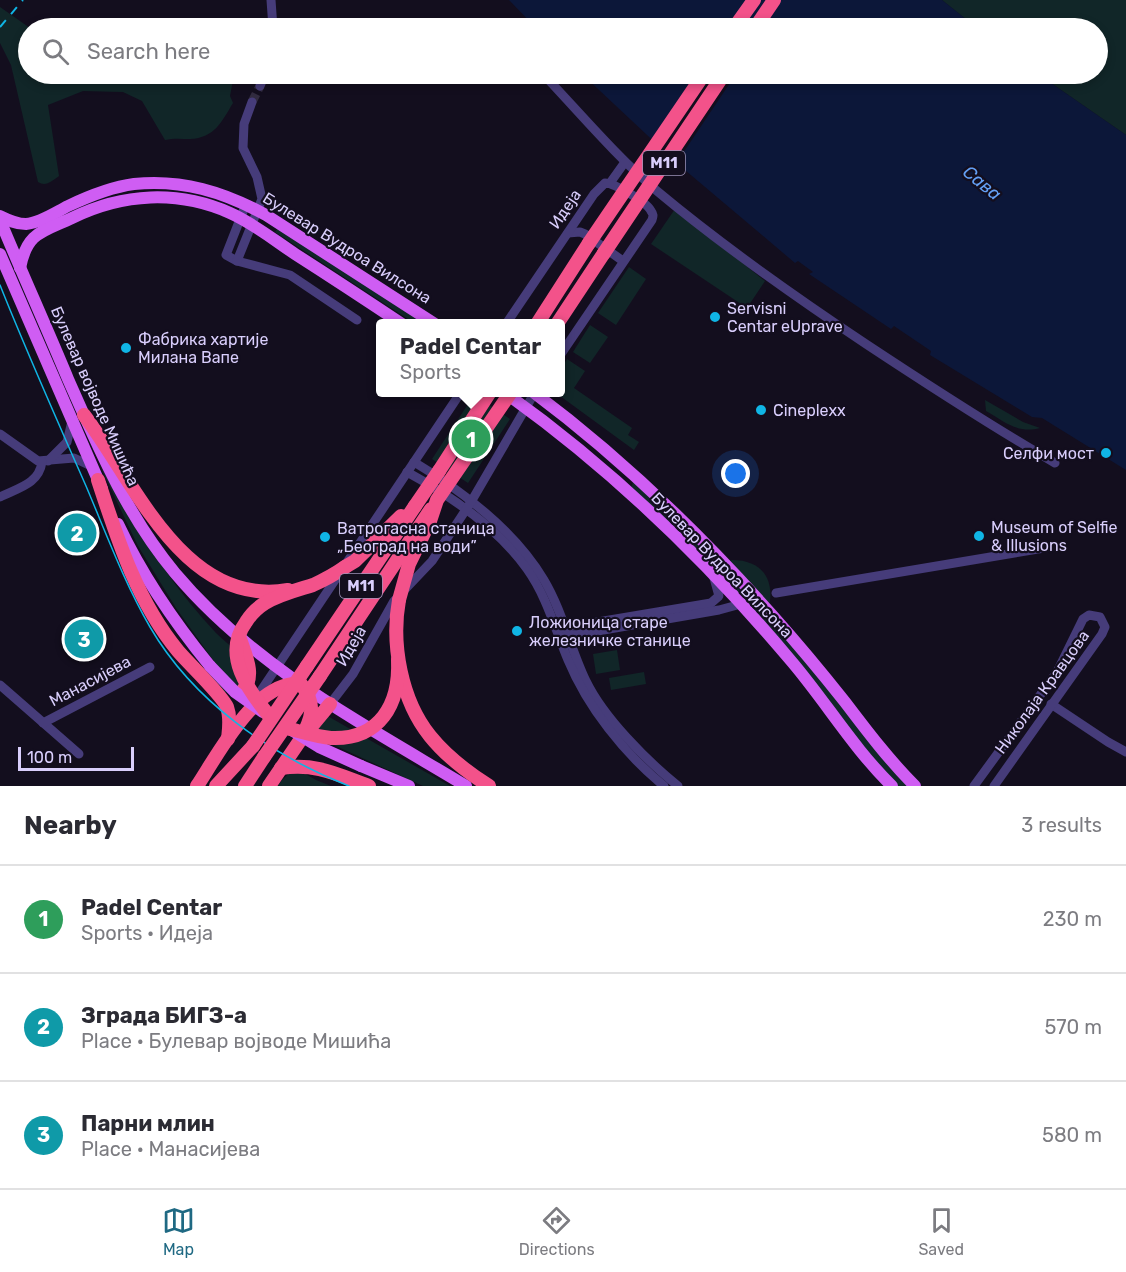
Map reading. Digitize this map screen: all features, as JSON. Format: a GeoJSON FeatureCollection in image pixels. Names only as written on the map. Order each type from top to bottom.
{"type":"FeatureCollection","features":[{"type":"Feature","properties":{"kind":"highway"},"geometry":{"type":"LineString","coordinates":[[741,18],[754,0]]}},
{"type":"Feature","properties":{"kind":"highway"},"geometry":{"type":"LineString","coordinates":[[762,18],[774,0]]}},
{"type":"Feature","properties":{"kind":"highway","name":"M11"},"geometry":{"type":"LineString","coordinates":[[540,319],[697,84]]}},
{"type":"Feature","properties":{"kind":"highway","name":"M11"},"geometry":{"type":"LineString","coordinates":[[560,319],[717,84]]}},
{"type":"Feature","properties":{"kind":"highway","name":"M11"},"geometry":{"type":"LineString","coordinates":[[226,786],[487,397]]}},
{"type":"Feature","properties":{"kind":"highway","name":"M11"},"geometry":{"type":"LineString","coordinates":[[245,786],[508,397]]}},
{"type":"Feature","properties":{"kind":"highway"},"geometry":{"type":"LineString","coordinates":[[78,418],[152,517],[179,549],[201,568],[219,580],[261,592],[296,589]]}},
{"type":"Feature","properties":{"kind":"highway"},"geometry":{"type":"LineString","coordinates":[[98,480],[125,561],[142,598],[177,650],[224,702],[228,714],[228,739]]}},
{"type":"Feature","properties":{"kind":"highway"},"geometry":{"type":"LineString","coordinates":[[290,729],[330,738],[350,736],[367,730],[382,718],[393,704],[399,681],[395,631],[399,600],[410,564],[437,500]]}},
{"type":"Feature","properties":{"kind":"highway"},"geometry":{"type":"LineString","coordinates":[[270,717],[241,675],[237,661],[237,640],[242,627],[259,607],[296,589],[331,576],[355,561],[394,522],[415,506]]}},
{"type":"Feature","properties":{"kind":"highway"},"geometry":{"type":"LineString","coordinates":[[219,696],[239,693],[248,683],[248,663],[240,639]]}},
{"type":"Feature","properties":{"kind":"highway"},"geometry":{"type":"LineString","coordinates":[[398,660],[409,694],[424,727],[446,753],[478,784]]}},
{"type":"Feature","properties":{"kind":"highway"},"geometry":{"type":"LineString","coordinates":[[191,786],[201,781],[245,715],[275,689],[292,683],[302,684],[309,694],[312,706],[310,720],[301,739]]}},
{"type":"Feature","properties":{"kind":"highway"},"geometry":{"type":"LineString","coordinates":[[269,786],[301,739],[330,704]]}},
{"type":"Feature","properties":{"kind":"highway"},"geometry":{"type":"LineString","coordinates":[[216,786],[253,746]]}},
{"type":"Feature","properties":{"kind":"highway"},"geometry":{"type":"LineString","coordinates":[[252,786],[264,757]]}},
{"type":"Feature","properties":{"kind":"highway"},"geometry":{"type":"LineString","coordinates":[[281,768],[303,765],[315,767],[369,786]]}},
{"type":"Feature","properties":{"kind":"main road","name":"Булевар Вудроа Вилсона"},"geometry":{"type":"LineString","coordinates":[[0,216],[12,222],[29,224],[103,192],[132,185],[149,183],[195,186],[220,193],[258,210],[427,319]]}},
{"type":"Feature","properties":{"kind":"main road","name":"Булевар Вудроа Вилсона"},"geometry":{"type":"LineString","coordinates":[[20,268],[27,245],[35,236],[82,213],[119,200],[144,197],[180,198],[208,204],[240,218],[394,319]]}},
{"type":"Feature","properties":{"kind":"main road","name":"Булевар војводе Мишића"},"geometry":{"type":"LineString","coordinates":[[0,220],[78,418],[98,480],[132,551],[152,586],[190,642],[235,692],[270,717],[313,744],[409,786]]}},
{"type":"Feature","properties":{"kind":"main road","name":"Булевар војводе Мишића"},"geometry":{"type":"LineString","coordinates":[[0,254],[78,418],[146,534],[175,573],[240,639],[276,668],[359,724],[478,784]]}},
{"type":"Feature","properties":{"kind":"main road","name":"Булевар Вудроа Вилсона"},"geometry":{"type":"LineString","coordinates":[[510,397],[629,493],[741,604],[793,663],[892,786]]}},
{"type":"Feature","properties":{"kind":"main road","name":"Булевар Вудроа Вилсона"},"geometry":{"type":"LineString","coordinates":[[539,397],[645,486],[721,561],[772,615],[896,768],[915,786]]}},
{"type":"Feature","properties":{"kind":"street"},"geometry":{"type":"LineString","coordinates":[[271,0],[272,18]]}},
{"type":"Feature","properties":{"kind":"street"},"geometry":{"type":"LineString","coordinates":[[552,84],[625,162],[665,197],[787,291],[992,426],[1055,463]]}},
{"type":"Feature","properties":{"kind":"street"},"geometry":{"type":"LineString","coordinates":[[237,261],[262,199],[261,187],[245,153],[243,141],[244,124],[252,102]]}},
{"type":"Feature","properties":{"kind":"street","name":"Идеја"},"geometry":{"type":"LineString","coordinates":[[509,319],[601,185],[610,183],[625,162]]}},
{"type":"Feature","properties":{"kind":"street"},"geometry":{"type":"LineString","coordinates":[[610,183],[648,206],[653,214]]}},
{"type":"Feature","properties":{"kind":"street"},"geometry":{"type":"LineString","coordinates":[[565,348],[652,220],[653,214],[665,197]]}},
{"type":"Feature","properties":{"kind":"street"},"geometry":{"type":"LineString","coordinates":[[246,204],[226,255],[237,261],[291,275],[357,320]]}},
{"type":"Feature","properties":{"kind":"street"},"geometry":{"type":"LineString","coordinates":[[568,233],[585,234],[623,261]]}},
{"type":"Feature","properties":{"kind":"street"},"geometry":{"type":"LineString","coordinates":[[245,715],[457,397]]}},
{"type":"Feature","properties":{"kind":"street","name":"Идеја"},"geometry":{"type":"LineString","coordinates":[[330,704],[357,667],[394,601],[432,561],[469,506],[532,397]]}},
{"type":"Feature","properties":{"kind":"street"},"geometry":{"type":"LineString","coordinates":[[0,497],[36,479],[45,461],[67,442],[78,418]]}},
{"type":"Feature","properties":{"kind":"street"},"geometry":{"type":"LineString","coordinates":[[0,434],[34,459],[45,461],[74,458],[92,466]]}},
{"type":"Feature","properties":{"kind":"street"},"geometry":{"type":"LineString","coordinates":[[414,462],[433,473],[469,506],[527,568],[600,705],[615,725],[678,786]]}},
{"type":"Feature","properties":{"kind":"street"},"geometry":{"type":"LineString","coordinates":[[407,472],[469,506]]}},
{"type":"Feature","properties":{"kind":"street"},"geometry":{"type":"LineString","coordinates":[[777,593],[1056,546]]}},
{"type":"Feature","properties":{"kind":"street"},"geometry":{"type":"LineString","coordinates":[[563,632],[711,603],[719,596],[713,576]]}},
{"type":"Feature","properties":{"kind":"street"},"geometry":{"type":"LineString","coordinates":[[563,632],[719,610],[741,604]]}},
{"type":"Feature","properties":{"kind":"street","name":"Николаја Кравцова"},"geometry":{"type":"LineString","coordinates":[[974,786],[1057,672],[1083,619],[1089,615],[1097,615],[1104,623],[1104,631],[994,786]]}},
{"type":"Feature","properties":{"kind":"street"},"geometry":{"type":"LineString","coordinates":[[563,632],[568,660],[593,708],[630,753],[664,786]]}},
{"type":"Feature","properties":{"kind":"street","name":"Манасијева"},"geometry":{"type":"LineString","coordinates":[[43,723],[150,666]]}},
{"type":"Feature","properties":{"kind":"street"},"geometry":{"type":"LineString","coordinates":[[0,685],[79,754]]}},
{"type":"Feature","properties":{"kind":"street"},"geometry":{"type":"LineString","coordinates":[[1051,704],[1126,752]]}},
{"type":"Feature","properties":{"kind":"green space"},"geometry":{"type":"Polygon","coordinates":[[[942,0],[1126,0],[1126,135],[1052,84],[1108,84],[1108,18],[964,18],[942,0]]]}},
{"type":"Feature","properties":{"kind":"green space"},"geometry":{"type":"Polygon","coordinates":[[[0,7],[18,20],[18,84],[232,84],[230,96],[233,103],[212,132],[199,138],[165,140],[142,101],[123,92],[83,91],[48,105],[59,176],[44,184],[38,182],[11,65],[0,43],[0,7]]]}},
{"type":"Feature","properties":{"kind":"green space"},"geometry":{"type":"Polygon","coordinates":[[[675,209],[765,281],[747,308],[651,244],[675,209]]]}},
{"type":"Feature","properties":{"kind":"green space"},"geometry":{"type":"Polygon","coordinates":[[[278,228],[423,319],[408,319],[275,232],[278,228]]]}},
{"type":"Feature","properties":{"kind":"green space"},"geometry":{"type":"Polygon","coordinates":[[[629,267],[646,279],[616,325],[598,313],[629,267]]]}},
{"type":"Feature","properties":{"kind":"green space"},"geometry":{"type":"Polygon","coordinates":[[[590,325],[608,337],[590,363],[573,352],[590,325]]]}},
{"type":"Feature","properties":{"kind":"green space"},"geometry":{"type":"Polygon","coordinates":[[[567,359],[585,371],[574,388],[632,428],[628,435],[639,442],[634,450],[561,397],[565,397],[565,362],[567,359]]]}},
{"type":"Feature","properties":{"kind":"green space"},"geometry":{"type":"Polygon","coordinates":[[[473,397],[477,397],[510,419],[468,483],[432,459],[473,397]]]}},
{"type":"Feature","properties":{"kind":"green space"},"geometry":{"type":"Polygon","coordinates":[[[985,400],[1023,422],[1040,428],[1018,428],[1006,423],[986,411],[985,400]]]}},
{"type":"Feature","properties":{"kind":"green space"},"geometry":{"type":"Polygon","coordinates":[[[98,462],[138,529],[182,593],[216,633],[240,654],[243,682],[231,693],[224,692],[209,675],[216,664],[176,608],[138,546],[98,462]]]}},
{"type":"Feature","properties":{"kind":"green space"},"geometry":{"type":"Polygon","coordinates":[[[635,477],[721,561],[912,786],[892,786],[793,663],[629,493],[635,477]]]}},
{"type":"Feature","properties":{"kind":"green space"},"geometry":{"type":"Polygon","coordinates":[[[732,560],[751,563],[764,573],[770,587],[769,607],[727,562],[732,560]]]}},
{"type":"Feature","properties":{"kind":"green space"},"geometry":{"type":"Polygon","coordinates":[[[617,650],[620,670],[596,674],[593,654],[617,650]]]}},
{"type":"Feature","properties":{"kind":"green space"},"geometry":{"type":"Polygon","coordinates":[[[644,672],[646,684],[611,690],[609,678],[644,672]]]}},
{"type":"Feature","properties":{"kind":"green space"},"geometry":{"type":"Polygon","coordinates":[[[324,714],[450,786],[423,786],[310,734],[324,714]]]}},
{"type":"Feature","properties":{"kind":"green space"},"geometry":{"type":"Polygon","coordinates":[[[295,768],[316,780],[331,786],[278,786],[295,768]]]}},
{"type":"Feature","properties":{"kind":"water"},"geometry":{"type":"Polygon","coordinates":[[[509,0],[942,0],[964,18],[526,18],[509,0]]]}},
{"type":"Feature","properties":{"kind":"water","name":"Сава"},"geometry":{"type":"Polygon","coordinates":[[[593,84],[1052,84],[1126,135],[1126,470],[1042,418],[1032,417],[930,355],[931,351],[894,326],[891,329],[809,274],[813,272],[798,261],[795,263],[679,165],[593,84]]]}},
{"type":"Feature","properties":{"kind":"pier"},"geometry":{"type":"Polygon","coordinates":[[[695,84],[729,84],[675,165],[654,144],[695,84]]]}},
{"type":"Feature","properties":{"kind":"tunnel"},"geometry":{"type":"LineString","coordinates":[[252,102],[260,86]]}},
{"type":"Feature","properties":{"kind":"tram line"},"geometry":{"type":"LineString","coordinates":[[0,285],[124,575],[150,627],[168,654],[188,679],[236,723],[291,758],[349,786]]}},
{"type":"Feature","properties":{"kind":"railway"},"geometry":{"type":"LineString","coordinates":[[0,27],[23,0]]}},
{"type":"Feature","properties":{"kind":"place","name":"Servisni Centar eUprave"},"geometry":{"type":"Point","coordinates":[715,317]}},
{"type":"Feature","properties":{"kind":"place","name":"Фабрика хартије Милана Вапе"},"geometry":{"type":"Point","coordinates":[126,348]}},
{"type":"Feature","properties":{"kind":"place","name":"Cineplexx"},"geometry":{"type":"Point","coordinates":[761,410]}},
{"type":"Feature","properties":{"kind":"place","name":"Padel Centar"},"geometry":{"type":"Point","coordinates":[471,439]}},
{"type":"Feature","properties":{"kind":"place","name":"Селфи мост"},"geometry":{"type":"Point","coordinates":[1106,453]}},
{"type":"Feature","properties":{"kind":"place","name":"Зграда БИГЗ-а"},"geometry":{"type":"Point","coordinates":[77,533]}},
{"type":"Feature","properties":{"kind":"place","name":"Museum of Selfie & Illusions"},"geometry":{"type":"Point","coordinates":[979,536]}},
{"type":"Feature","properties":{"kind":"place","name":"Ватрогасна станица „Београд на води”"},"geometry":{"type":"Point","coordinates":[325,537]}},
{"type":"Feature","properties":{"kind":"place","name":"Ложионица старе железничке станице"},"geometry":{"type":"Point","coordinates":[517,631]}},
{"type":"Feature","properties":{"kind":"place","name":"Парни млин"},"geometry":{"type":"Point","coordinates":[84,639]}}]}
